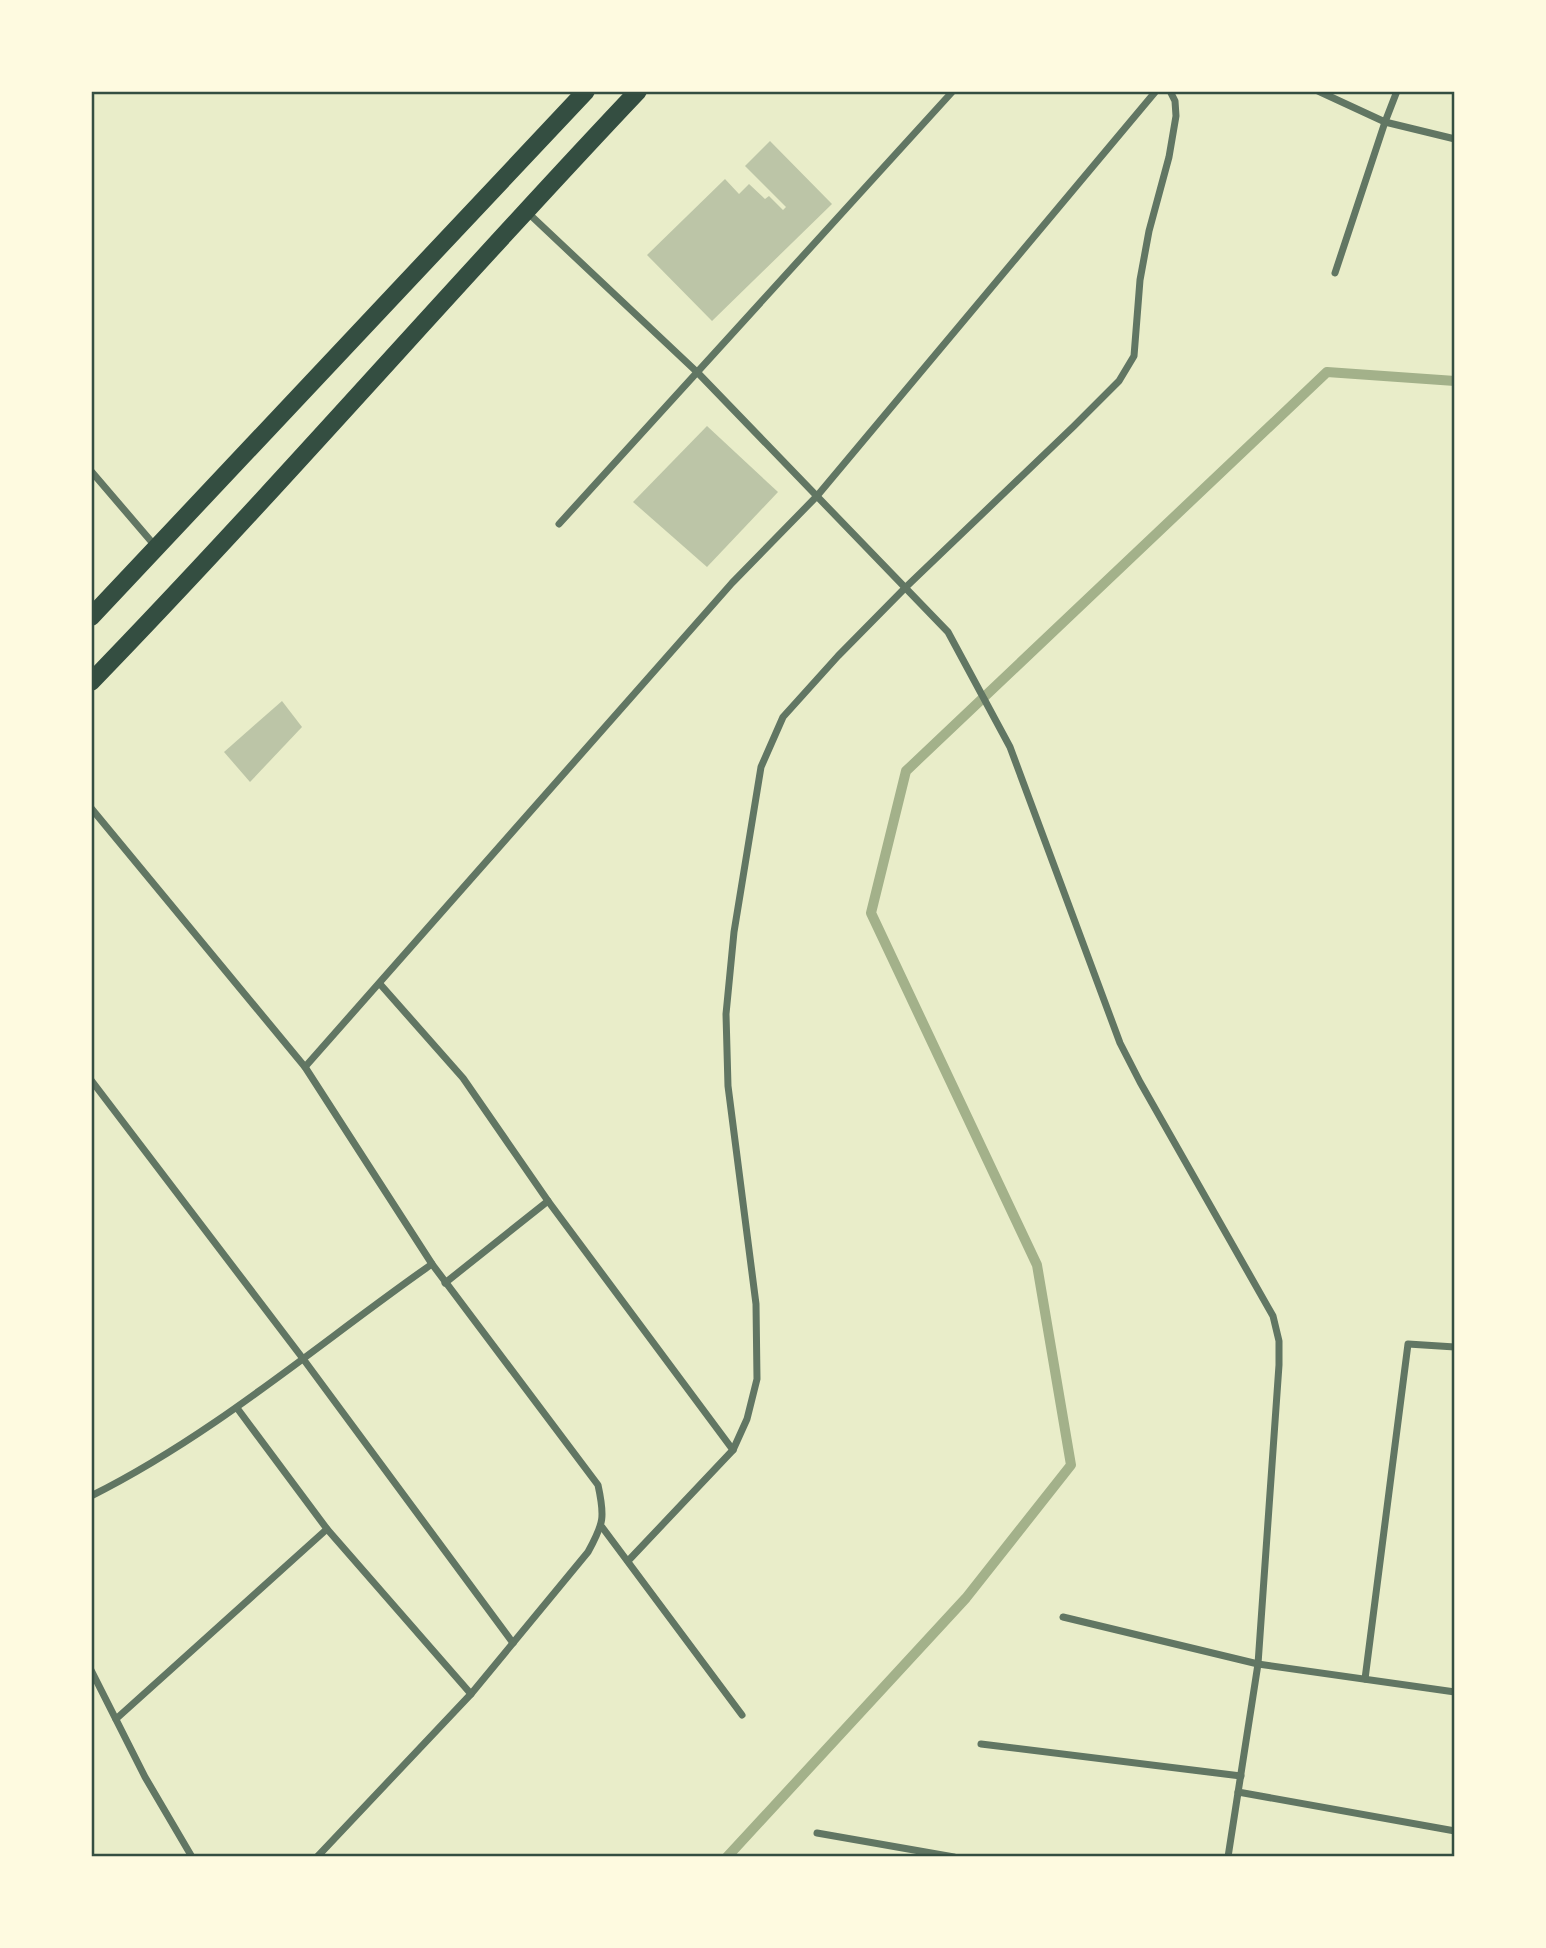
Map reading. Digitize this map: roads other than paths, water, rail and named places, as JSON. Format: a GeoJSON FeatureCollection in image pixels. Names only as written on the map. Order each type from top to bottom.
{"type":"FeatureCollection","features":[{"type":"Feature","properties":{"kind":"main road"},"geometry":{"type":"LineString","coordinates":[[91,617],[586,91]]}},
{"type":"Feature","properties":{"kind":"main road"},"geometry":{"type":"LineString","coordinates":[[91,682],[197,572],[525,210],[638,91]]}},
{"type":"Feature","properties":{"kind":"street"},"geometry":{"type":"LineString","coordinates":[[559,524],[953,91]]}},
{"type":"Feature","properties":{"kind":"street"},"geometry":{"type":"LineString","coordinates":[[305,1067],[732,583],[817,496],[1156,91]]}},
{"type":"Feature","properties":{"kind":"street"},"geometry":{"type":"LineString","coordinates":[[628,1561],[733,1450],[747,1419],[757,1380],[756,1304],[728,1086],[726,1014],[734,932],[761,767],[783,717],[838,656],[1119,381],[1134,356],[1140,280],[1149,231],[1169,157],[1176,116],[1175,101],[1170,91]]}},
{"type":"Feature","properties":{"kind":"street"},"geometry":{"type":"LineString","coordinates":[[1318,91],[1385,122],[1455,139]]}},
{"type":"Feature","properties":{"kind":"street"},"geometry":{"type":"LineString","coordinates":[[1335,273],[1397,91]]}},
{"type":"Feature","properties":{"kind":"street"},"geometry":{"type":"LineString","coordinates":[[525,210],[698,373],[948,632],[1010,747],[1120,1043],[1273,1316],[1279,1341],[1279,1365],[1258,1664],[1228,1857]]}},
{"type":"Feature","properties":{"kind":"street"},"geometry":{"type":"LineString","coordinates":[[91,471],[156,548]]}},
{"type":"Feature","properties":{"kind":"street"},"geometry":{"type":"LineString","coordinates":[[91,808],[305,1067],[445,1283],[598,1485],[603,1506],[602,1527],[588,1552],[471,1694],[317,1857]]}},
{"type":"Feature","properties":{"kind":"street"},"geometry":{"type":"LineString","coordinates":[[380,984],[463,1078],[548,1201],[733,1450]]}},
{"type":"Feature","properties":{"kind":"street"},"geometry":{"type":"LineString","coordinates":[[91,1080],[304,1360],[513,1643]]}},
{"type":"Feature","properties":{"kind":"street"},"geometry":{"type":"LineString","coordinates":[[445,1283],[548,1201]]}},
{"type":"Feature","properties":{"kind":"street"},"geometry":{"type":"LineString","coordinates":[[91,1496],[139,1472],[237,1408],[304,1360],[366,1310],[432,1264]]}},
{"type":"Feature","properties":{"kind":"street"},"geometry":{"type":"LineString","coordinates":[[1365,1679],[1408,1344],[1455,1347]]}},
{"type":"Feature","properties":{"kind":"street"},"geometry":{"type":"LineString","coordinates":[[237,1408],[327,1529],[471,1694]]}},
{"type":"Feature","properties":{"kind":"street"},"geometry":{"type":"LineString","coordinates":[[602,1527],[742,1715]]}},
{"type":"Feature","properties":{"kind":"street"},"geometry":{"type":"LineString","coordinates":[[116,1719],[327,1529]]}},
{"type":"Feature","properties":{"kind":"street"},"geometry":{"type":"LineString","coordinates":[[1063,1617],[1258,1664],[1455,1692]]}},
{"type":"Feature","properties":{"kind":"street"},"geometry":{"type":"LineString","coordinates":[[91,1670],[145,1776],[192,1857]]}},
{"type":"Feature","properties":{"kind":"street"},"geometry":{"type":"LineString","coordinates":[[981,1744],[1241,1776]]}},
{"type":"Feature","properties":{"kind":"street"},"geometry":{"type":"LineString","coordinates":[[1238,1792],[1455,1831]]}},
{"type":"Feature","properties":{"kind":"street"},"geometry":{"type":"LineString","coordinates":[[817,1833],[907,1853],[954,1857]]}},
{"type":"Feature","properties":{"kind":"waterway"},"geometry":{"type":"LineString","coordinates":[[727,1857],[966,1598],[1071,1465],[1037,1265],[871,913],[906,771],[1327,372],[1455,381]]}}]}
